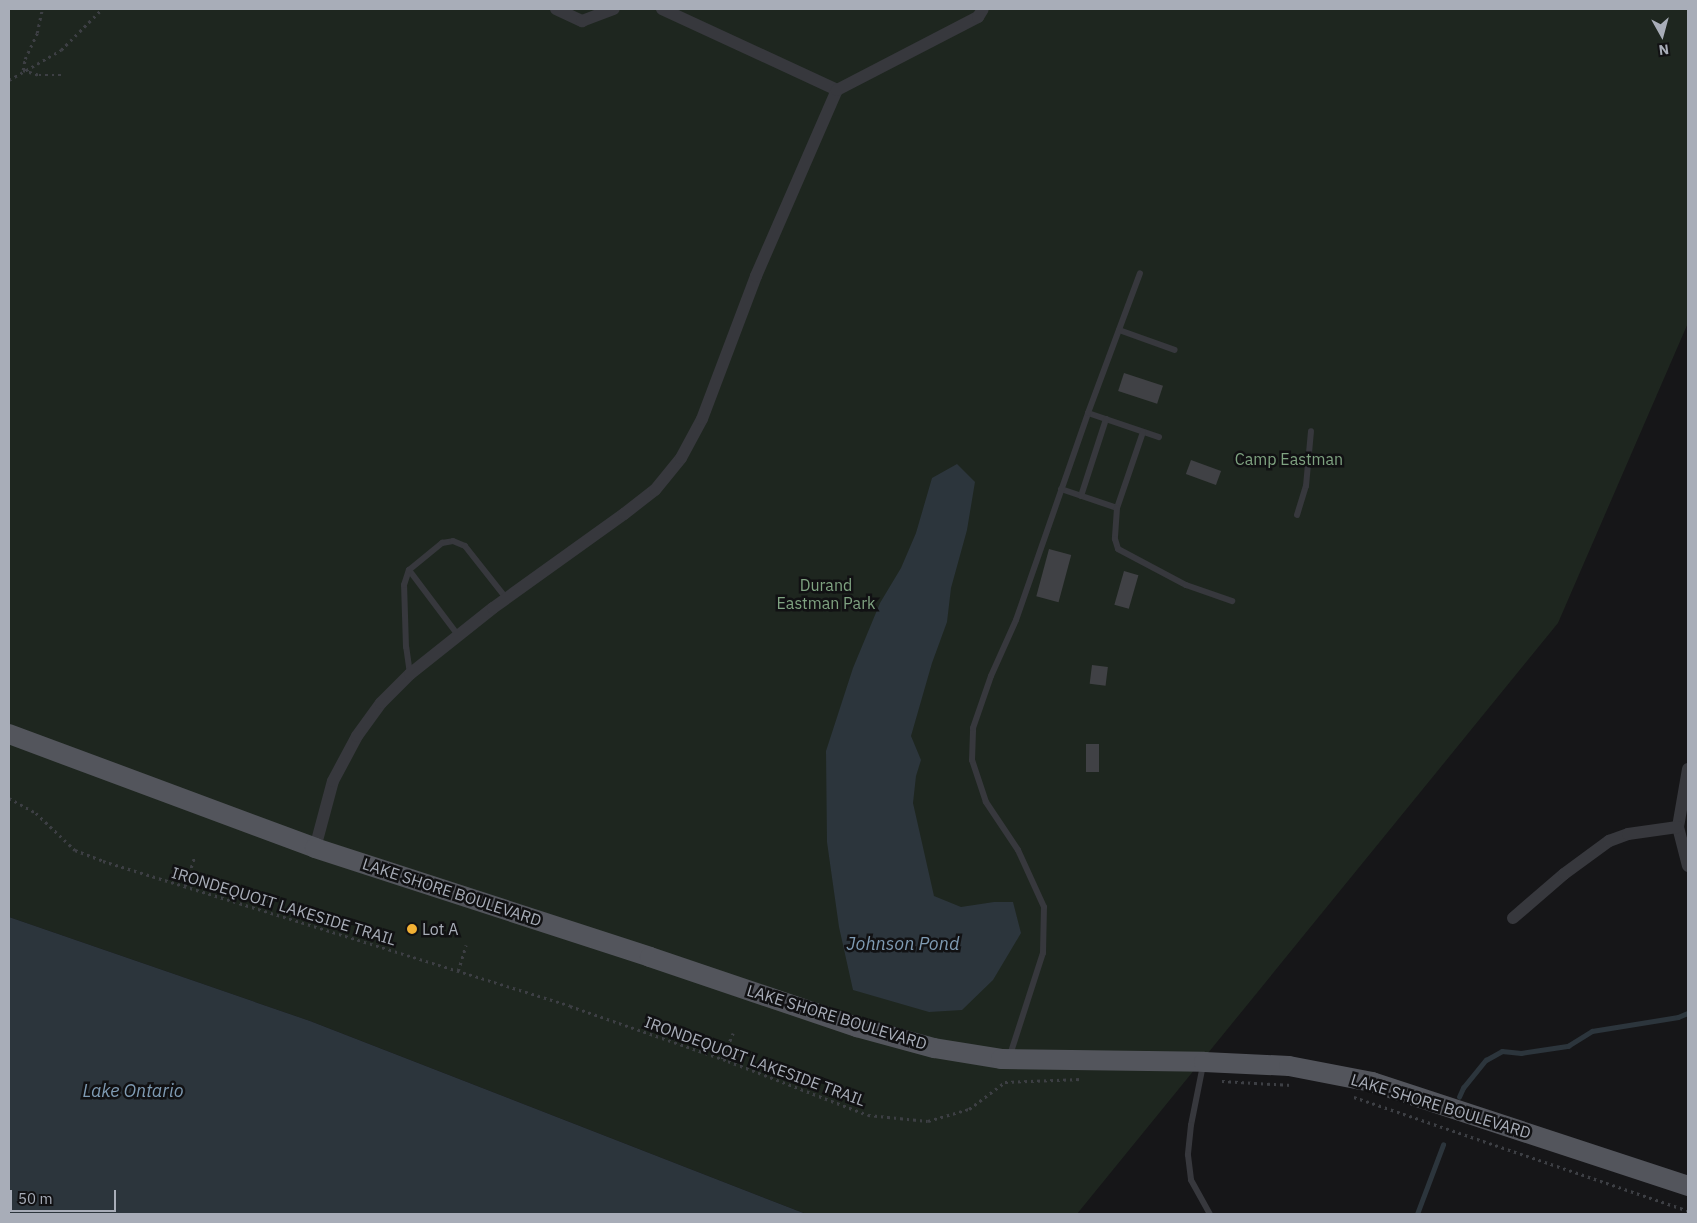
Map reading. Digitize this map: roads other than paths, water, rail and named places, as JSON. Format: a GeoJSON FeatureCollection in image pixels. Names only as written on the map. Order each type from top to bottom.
{"type":"FeatureCollection","features":[{"type":"Feature","properties":{"kind":"main road","name":"LAKE SHORE BOULEVARD"},"geometry":{"type":"LineString","coordinates":[[9,734],[315,848],[650,957],[857,1028],[934,1048],[1009,1059],[1202,1071],[1289,1066],[1372,1082],[1688,1186]]}},
{"type":"Feature","properties":{"kind":"street"},"geometry":{"type":"LineString","coordinates":[[556,9],[582,21],[614,9]]}},
{"type":"Feature","properties":{"kind":"street"},"geometry":{"type":"LineString","coordinates":[[662,9],[837,90]]}},
{"type":"Feature","properties":{"kind":"street"},"geometry":{"type":"LineString","coordinates":[[315,848],[333,782],[357,736],[381,703],[410,674],[458,635],[655,490],[681,458],[702,419],[756,276],[837,90],[978,17],[982,9]]}},
{"type":"Feature","properties":{"kind":"street"},"geometry":{"type":"LineString","coordinates":[[1688,769],[1678,826],[1688,866]]}},
{"type":"Feature","properties":{"kind":"street"},"geometry":{"type":"LineString","coordinates":[[1513,918],[1564,874],[1609,842],[1628,834],[1678,826]]}},
{"type":"Feature","properties":{"kind":"lane"},"geometry":{"type":"LineString","coordinates":[[1009,1059],[1023,1009],[1043,953],[1044,907],[1018,850],[986,802],[972,760],[972,728],[1016,620],[1088,413],[1140,273]]}},
{"type":"Feature","properties":{"kind":"lane"},"geometry":{"type":"LineString","coordinates":[[1119,330],[1175,350]]}},
{"type":"Feature","properties":{"kind":"lane"},"geometry":{"type":"LineString","coordinates":[[1088,413],[1159,437]]}},
{"type":"Feature","properties":{"kind":"lane"},"geometry":{"type":"LineString","coordinates":[[1081,496],[1106,419]]}},
{"type":"Feature","properties":{"kind":"lane"},"geometry":{"type":"LineString","coordinates":[[1297,515],[1306,486],[1311,431]]}},
{"type":"Feature","properties":{"kind":"lane"},"geometry":{"type":"LineString","coordinates":[[1143,432],[1117,508],[1115,538],[1118,549],[1186,585],[1232,601]]}},
{"type":"Feature","properties":{"kind":"lane"},"geometry":{"type":"LineString","coordinates":[[1061,490],[1117,508]]}},
{"type":"Feature","properties":{"kind":"lane"},"geometry":{"type":"LineString","coordinates":[[410,674],[406,647],[404,584],[409,570],[442,543],[453,541],[465,546],[506,598]]}},
{"type":"Feature","properties":{"kind":"lane"},"geometry":{"type":"LineString","coordinates":[[409,570],[458,635]]}},
{"type":"Feature","properties":{"kind":"lane"},"geometry":{"type":"LineString","coordinates":[[1202,1071],[1190,1125],[1188,1155],[1191,1180],[1210,1214]]}},
{"type":"Feature","properties":{"kind":"water","name":"Johnson Pond"},"geometry":{"type":"Polygon","coordinates":[[[957,464],[975,482],[967,530],[951,588],[947,622],[932,663],[911,736],[921,760],[916,776],[913,803],[934,896],[961,907],[994,902],[1013,902],[1021,933],[993,980],[962,1010],[929,1012],[853,990],[839,927],[827,842],[826,751],[853,668],[880,603],[901,568],[916,533],[932,478],[957,464]]]}},
{"type":"Feature","properties":{"kind":"water","name":"Lake Ontario"},"geometry":{"type":"Polygon","coordinates":[[[9,917],[310,1021],[806,1214],[9,1214],[9,917]]]}},
{"type":"Feature","properties":{"kind":"waterway"},"geometry":{"type":"LineString","coordinates":[[1459,1097],[1463,1088],[1486,1060],[1502,1051],[1521,1053],[1568,1046],[1592,1031],[1678,1017],[1688,1013]]}},
{"type":"Feature","properties":{"kind":"waterway"},"geometry":{"type":"LineString","coordinates":[[1417,1214],[1443,1145]]}},
{"type":"Feature","properties":{"kind":"place","name":"Lot A"},"geometry":{"type":"Point","coordinates":[412,929]}},
{"type":"Feature","properties":{"kind":"park label","name":"Camp Eastman"},"geometry":{"type":"Point","coordinates":[1289,459]}},
{"type":"Feature","properties":{"kind":"park label","name":"Durand Eastman Park"},"geometry":{"type":"Point","coordinates":[826,594]}}]}
